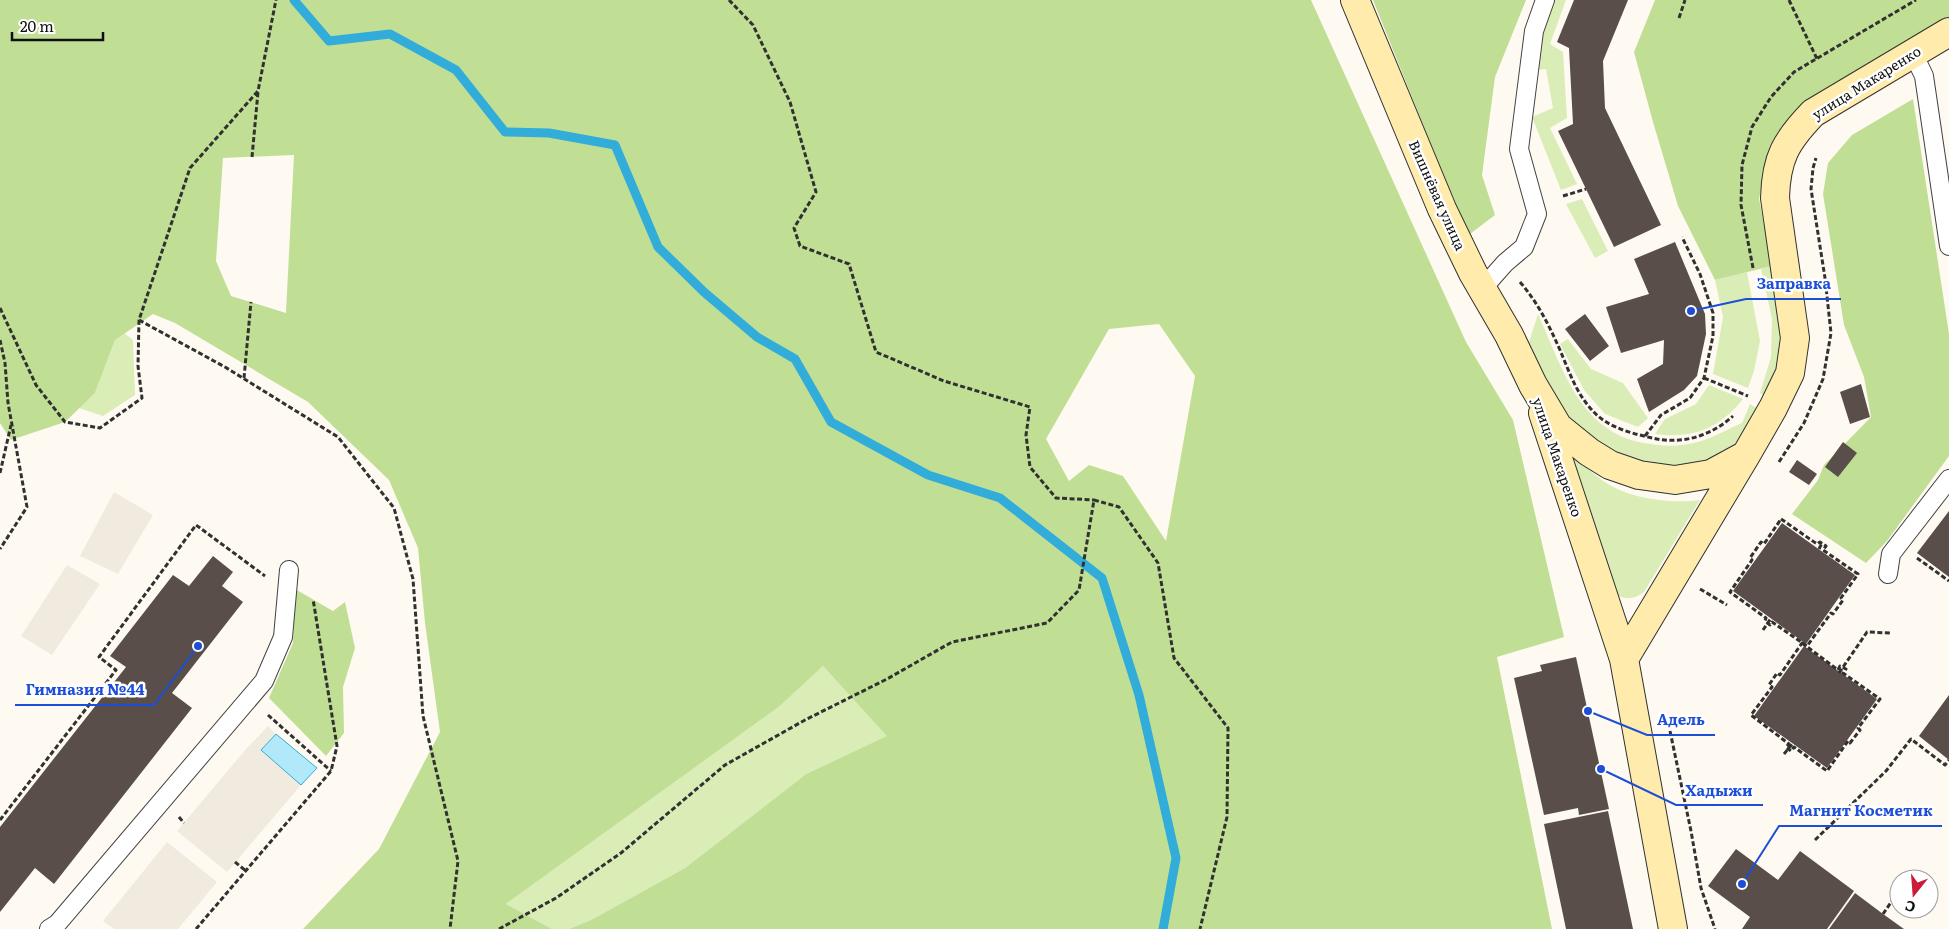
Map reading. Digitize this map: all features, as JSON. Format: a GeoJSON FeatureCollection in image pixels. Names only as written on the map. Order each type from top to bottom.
{"type":"FeatureCollection","features":[{"type":"Feature","properties":{"kind":"street","name":"Вишнёвая улица"},"geometry":{"type":"LineString","coordinates":[[1354,0],[1442,209],[1482,289],[1509,335],[1533,385]]}},
{"type":"Feature","properties":{"kind":"street","name":"улица Макаренко"},"geometry":{"type":"LineString","coordinates":[[1624,659],[1746,455],[1773,408],[1790,373],[1796,338],[1775,198],[1776,175],[1782,154],[1795,131],[1812,113],[1949,32]]}},
{"type":"Feature","properties":{"kind":"street","name":"улица Макаренко"},"geometry":{"type":"LineString","coordinates":[[1533,385],[1558,427],[1610,465],[1639,475],[1676,480],[1710,474],[1746,455]]}},
{"type":"Feature","properties":{"kind":"street","name":"улица Макаренко"},"geometry":{"type":"LineString","coordinates":[[1533,385],[1624,659],[1673,929]]}},
{"type":"Feature","properties":{"kind":"lane"},"geometry":{"type":"LineString","coordinates":[[1482,289],[1504,263],[1524,247],[1533,227],[1536,214],[1519,149],[1534,31],[1545,0]]}},
{"type":"Feature","properties":{"kind":"lane"},"geometry":{"type":"LineString","coordinates":[[1912,53],[1924,76],[1949,246]]}},
{"type":"Feature","properties":{"kind":"lane"},"geometry":{"type":"LineString","coordinates":[[1888,574],[1892,554],[1949,479]]}},
{"type":"Feature","properties":{"kind":"lane"},"geometry":{"type":"LineString","coordinates":[[49,929],[57,924],[264,681],[283,637],[289,570]]}},
{"type":"Feature","properties":{"kind":"path"},"geometry":{"type":"LineString","coordinates":[[252,156],[258,91],[276,0]]}},
{"type":"Feature","properties":{"kind":"path"},"geometry":{"type":"LineString","coordinates":[[729,0],[753,25],[790,102],[816,192],[794,228],[800,246],[849,264],[876,352],[944,381],[1030,407],[1026,435],[1030,467],[1056,498],[1094,500],[1119,507],[1158,563],[1174,658],[1228,728],[1227,817],[1200,929]]}},
{"type":"Feature","properties":{"kind":"path"},"geometry":{"type":"LineString","coordinates":[[1678,18],[1685,0]]}},
{"type":"Feature","properties":{"kind":"path"},"geometry":{"type":"LineString","coordinates":[[1789,0],[1817,59]]}},
{"type":"Feature","properties":{"kind":"path"},"geometry":{"type":"LineString","coordinates":[[1753,270],[1741,205],[1742,165],[1752,127],[1771,97],[1794,72],[1916,0]]}},
{"type":"Feature","properties":{"kind":"path"},"geometry":{"type":"LineString","coordinates":[[0,308],[36,385],[65,422],[100,428],[142,398],[138,366],[139,320],[190,168],[258,91]]}},
{"type":"Feature","properties":{"kind":"path"},"geometry":{"type":"LineString","coordinates":[[1804,423],[1823,380],[1831,333],[1826,278],[1811,189],[1813,168],[1819,152]]}},
{"type":"Feature","properties":{"kind":"path"},"geometry":{"type":"LineString","coordinates":[[1563,196],[1586,189]]}},
{"type":"Feature","properties":{"kind":"path"},"geometry":{"type":"LineString","coordinates":[[1645,436],[1661,415],[1690,398],[1704,378],[1713,336],[1713,313],[1700,274],[1682,237]]}},
{"type":"Feature","properties":{"kind":"path"},"geometry":{"type":"LineString","coordinates":[[1504,263],[1536,300],[1577,390],[1592,411],[1612,426],[1668,441],[1692,438],[1719,428],[1734,415]]}},
{"type":"Feature","properties":{"kind":"path"},"geometry":{"type":"LineString","coordinates":[[244,378],[251,302]]}},
{"type":"Feature","properties":{"kind":"path"},"geometry":{"type":"LineString","coordinates":[[139,320],[244,378],[338,437],[394,508],[413,579],[423,716],[458,861],[450,929]]}},
{"type":"Feature","properties":{"kind":"path"},"geometry":{"type":"LineString","coordinates":[[0,340],[27,506],[0,549]]}},
{"type":"Feature","properties":{"kind":"path"},"geometry":{"type":"LineString","coordinates":[[1704,378],[1750,397]]}},
{"type":"Feature","properties":{"kind":"path"},"geometry":{"type":"LineString","coordinates":[[1746,403],[1754,390]]}},
{"type":"Feature","properties":{"kind":"path"},"geometry":{"type":"LineString","coordinates":[[0,473],[12,422]]}},
{"type":"Feature","properties":{"kind":"path"},"geometry":{"type":"LineString","coordinates":[[499,929],[556,898],[621,853],[725,765],[804,720],[887,679],[952,642],[1047,623],[1080,590],[1094,500]]}},
{"type":"Feature","properties":{"kind":"path"},"geometry":{"type":"LineString","coordinates":[[1802,643],[1807,646],[1831,613],[1833,614],[1844,600],[1841,598],[1858,574],[1823,550],[1826,546],[1820,542],[1817,544],[1781,519],[1764,544],[1761,542],[1750,558],[1752,560],[1730,592],[1766,618],[1765,621],[1770,625],[1772,622],[1838,670],[1840,666],[1843,667]]}},
{"type":"Feature","properties":{"kind":"path"},"geometry":{"type":"LineString","coordinates":[[0,820],[116,670],[99,658],[196,525],[266,577]]}},
{"type":"Feature","properties":{"kind":"path"},"geometry":{"type":"LineString","coordinates":[[1818,549],[1822,544]]}},
{"type":"Feature","properties":{"kind":"path"},"geometry":{"type":"LineString","coordinates":[[1914,555],[1949,581]]}},
{"type":"Feature","properties":{"kind":"path"},"geometry":{"type":"LineString","coordinates":[[1697,587],[1727,606]]}},
{"type":"Feature","properties":{"kind":"path"},"geometry":{"type":"LineString","coordinates":[[196,929],[331,771],[337,746],[312,595]]}},
{"type":"Feature","properties":{"kind":"path"},"geometry":{"type":"LineString","coordinates":[[1763,630],[1771,618]]}},
{"type":"Feature","properties":{"kind":"path"},"geometry":{"type":"LineString","coordinates":[[1839,673],[1867,632],[1891,633]]}},
{"type":"Feature","properties":{"kind":"path"},"geometry":{"type":"LineString","coordinates":[[1788,749],[1786,748],[1789,744],[1750,715],[1772,687],[1769,685],[1777,673],[1780,675],[1802,643]]}},
{"type":"Feature","properties":{"kind":"path"},"geometry":{"type":"LineString","coordinates":[[1788,749],[1791,751],[1794,747],[1828,771],[1848,741],[1850,743],[1860,730],[1858,728],[1880,699],[1843,673],[1846,669],[1843,667]]}},
{"type":"Feature","properties":{"kind":"path"},"geometry":{"type":"LineString","coordinates":[[249,697],[331,771]]}},
{"type":"Feature","properties":{"kind":"path"},"geometry":{"type":"LineString","coordinates":[[1668,726],[1701,888],[1715,929]]}},
{"type":"Feature","properties":{"kind":"path"},"geometry":{"type":"LineString","coordinates":[[1815,840],[1886,771],[1911,739],[1945,765],[1949,760]]}},
{"type":"Feature","properties":{"kind":"path"},"geometry":{"type":"LineString","coordinates":[[1784,754],[1793,743]]}},
{"type":"Feature","properties":{"kind":"path"},"geometry":{"type":"LineString","coordinates":[[235,862],[246,871]]}},
{"type":"Feature","properties":{"kind":"path"},"geometry":{"type":"LineString","coordinates":[[1883,914],[1889,905]]}},
{"type":"Feature","properties":{"kind":"green space"},"geometry":{"type":"Polygon","coordinates":[[[0,0],[1311,0],[1466,342],[1513,420],[1564,637],[1497,657],[1552,929],[569,929],[591,920],[685,868],[806,774],[887,736],[823,666],[780,706],[506,904],[552,929],[303,929],[379,849],[440,732],[425,623],[418,548],[389,480],[308,402],[175,323],[153,314],[115,340],[95,393],[65,422],[11,440],[0,423],[0,0]],[[294,155],[223,158],[216,261],[231,296],[286,313],[286,312],[294,155]],[[1159,324],[1109,329],[1046,439],[1069,481],[1089,465],[1123,476],[1166,541],[1195,376],[1159,324]]]}},
{"type":"Feature","properties":{"kind":"green space"},"geometry":{"type":"Polygon","coordinates":[[[1373,0],[1526,0],[1495,77],[1482,175],[1495,215],[1470,234],[1448,187],[1373,0]]]}},
{"type":"Feature","properties":{"kind":"green space"},"geometry":{"type":"Polygon","coordinates":[[[1551,0],[1566,0],[1550,44],[1563,52],[1567,118],[1550,128],[1577,184],[1561,190],[1532,117],[1553,108],[1546,69],[1537,70],[1541,29],[1551,0]]]}},
{"type":"Feature","properties":{"kind":"green space"},"geometry":{"type":"Polygon","coordinates":[[[1655,0],[1949,0],[1949,20],[1819,92],[1791,117],[1770,145],[1759,199],[1772,266],[1715,280],[1678,206],[1634,52],[1655,0]]]}},
{"type":"Feature","properties":{"kind":"green space"},"geometry":{"type":"Polygon","coordinates":[[[1913,99],[1949,334],[1949,456],[1887,541],[1866,563],[1792,514],[1818,480],[1824,465],[1871,417],[1864,377],[1844,325],[1823,194],[1828,163],[1852,135],[1913,99]]]}},
{"type":"Feature","properties":{"kind":"green space"},"geometry":{"type":"Polygon","coordinates":[[[1582,199],[1608,251],[1595,258],[1566,204],[1582,199]]]}},
{"type":"Feature","properties":{"kind":"green space"},"geometry":{"type":"Polygon","coordinates":[[[1772,266],[1787,338],[1771,401],[1760,393],[1771,357],[1772,319],[1761,269],[1772,266]]]}},
{"type":"Feature","properties":{"kind":"green space"},"geometry":{"type":"Polygon","coordinates":[[[1747,272],[1760,341],[1754,371],[1748,388],[1713,374],[1723,317],[1715,280],[1747,272]]]}},
{"type":"Feature","properties":{"kind":"green space"},"geometry":{"type":"Polygon","coordinates":[[[1538,314],[1565,375],[1576,394],[1588,411],[1603,426],[1622,436],[1644,443],[1675,446],[1699,442],[1742,423],[1750,404],[1765,413],[1745,447],[1699,465],[1656,467],[1612,452],[1574,425],[1556,400],[1529,342],[1538,314]]]}},
{"type":"Feature","properties":{"kind":"green space"},"geometry":{"type":"Polygon","coordinates":[[[124,333],[133,340],[135,395],[103,416],[79,408],[95,393],[115,340],[124,333]]]}},
{"type":"Feature","properties":{"kind":"green space"},"geometry":{"type":"Polygon","coordinates":[[[1568,339],[1591,369],[1623,383],[1648,418],[1638,427],[1605,414],[1584,390],[1560,344],[1568,339]]]}},
{"type":"Feature","properties":{"kind":"green space"},"geometry":{"type":"Polygon","coordinates":[[[1709,385],[1743,399],[1724,418],[1704,430],[1681,435],[1655,434],[1665,419],[1696,404],[1709,385]]]}},
{"type":"Feature","properties":{"kind":"green space"},"geometry":{"type":"Polygon","coordinates":[[[1571,453],[1603,481],[1625,492],[1650,499],[1700,500],[1644,592],[1640,595],[1627,598],[1619,596],[1611,590],[1571,453]]]}},
{"type":"Feature","properties":{"kind":"green space"},"geometry":{"type":"Polygon","coordinates":[[[295,589],[333,611],[345,602],[355,648],[343,687],[344,733],[326,756],[269,698],[293,643],[295,589]]]}},
{"type":"Feature","properties":{"kind":"green space"},"geometry":{"type":"Polygon","coordinates":[[[823,666],[888,736],[806,774],[685,868],[591,920],[569,929],[552,929],[506,904],[780,706],[823,666]]]}},
{"type":"Feature","properties":{"kind":"shaded area"},"geometry":{"type":"Polygon","coordinates":[[[114,492],[153,515],[118,574],[80,556],[114,492]]]}},
{"type":"Feature","properties":{"kind":"shaded area"},"geometry":{"type":"Polygon","coordinates":[[[67,565],[100,584],[52,655],[21,636],[67,565]]]}},
{"type":"Feature","properties":{"kind":"shaded area"},"geometry":{"type":"Polygon","coordinates":[[[268,726],[276,734],[261,750],[301,785],[227,872],[177,831],[246,749],[268,726]]]}},
{"type":"Feature","properties":{"kind":"shaded area"},"geometry":{"type":"Polygon","coordinates":[[[167,842],[217,882],[178,929],[114,929],[103,921],[167,842]]]}},
{"type":"Feature","properties":{"kind":"water"},"geometry":{"type":"Polygon","coordinates":[[[276,734],[317,768],[301,785],[261,750],[276,734]]]}},
{"type":"Feature","properties":{"kind":"building"},"geometry":{"type":"Polygon","coordinates":[[[1574,0],[1628,0],[1603,61],[1605,108],[1661,225],[1614,247],[1558,131],[1573,124],[1569,48],[1557,42],[1574,0]]]}},
{"type":"Feature","properties":{"kind":"building"},"geometry":{"type":"Polygon","coordinates":[[[1675,242],[1705,314],[1706,334],[1697,376],[1684,390],[1649,412],[1637,379],[1663,364],[1664,340],[1621,353],[1606,307],[1649,294],[1634,259],[1675,242]]]}},
{"type":"Feature","properties":{"kind":"building"},"geometry":{"type":"Polygon","coordinates":[[[1585,314],[1609,346],[1590,361],[1565,329],[1585,314]]]}},
{"type":"Feature","properties":{"kind":"building"},"geometry":{"type":"Polygon","coordinates":[[[1861,384],[1870,417],[1850,424],[1840,392],[1861,384]]]}},
{"type":"Feature","properties":{"kind":"building"},"geometry":{"type":"Polygon","coordinates":[[[1843,442],[1857,453],[1838,477],[1825,467],[1843,442]]]}},
{"type":"Feature","properties":{"kind":"building"},"geometry":{"type":"Polygon","coordinates":[[[1797,460],[1817,474],[1809,485],[1789,472],[1797,460]]]}},
{"type":"Feature","properties":{"kind":"building"},"geometry":{"type":"Polygon","coordinates":[[[1949,511],[1949,577],[1917,553],[1949,511]]]}},
{"type":"Feature","properties":{"kind":"building"},"geometry":{"type":"Polygon","coordinates":[[[1782,523],[1855,575],[1806,644],[1733,591],[1782,523]]]}},
{"type":"Feature","properties":{"kind":"building"},"geometry":{"type":"Polygon","coordinates":[[[213,556],[233,572],[222,586],[243,602],[172,693],[192,708],[54,884],[35,868],[0,912],[0,827],[126,667],[110,656],[173,575],[189,586],[213,556]]]}},
{"type":"Feature","properties":{"kind":"building"},"geometry":{"type":"Polygon","coordinates":[[[1804,646],[1877,699],[1827,768],[1754,716],[1804,646]]]}},
{"type":"Feature","properties":{"kind":"building"},"geometry":{"type":"Polygon","coordinates":[[[1576,657],[1609,809],[1579,815],[1578,808],[1544,815],[1514,678],[1542,671],[1540,665],[1576,657]]]}},
{"type":"Feature","properties":{"kind":"building"},"geometry":{"type":"Polygon","coordinates":[[[1949,695],[1949,760],[1919,736],[1949,695]]]}},
{"type":"Feature","properties":{"kind":"building"},"geometry":{"type":"Polygon","coordinates":[[[1608,811],[1633,929],[1566,929],[1544,824],[1608,811]]]}},
{"type":"Feature","properties":{"kind":"building"},"geometry":{"type":"Polygon","coordinates":[[[1736,849],[1778,880],[1800,851],[1854,891],[1827,929],[1742,929],[1750,917],[1708,886],[1736,849]]]}},
{"type":"Feature","properties":{"kind":"building"},"geometry":{"type":"Polygon","coordinates":[[[1855,893],[1904,929],[1829,929],[1855,893]]]}},
{"type":"Feature","properties":{"kind":"waterway"},"geometry":{"type":"LineString","coordinates":[[294,0],[329,41],[390,34],[456,70],[505,132],[549,133],[615,145],[658,247],[704,292],[757,337],[795,359],[831,422],[928,475],[1000,498],[1102,578],[1139,695],[1176,858],[1163,929]]}},
{"type":"Feature","properties":{"kind":"place","name":"Заправка"},"geometry":{"type":"Point","coordinates":[1691,311]}},
{"type":"Feature","properties":{"kind":"place","name":"Гимназия №44"},"geometry":{"type":"Point","coordinates":[198,646]}},
{"type":"Feature","properties":{"kind":"place","name":"Адель"},"geometry":{"type":"Point","coordinates":[1588,711]}},
{"type":"Feature","properties":{"kind":"place","name":"Хадыжи"},"geometry":{"type":"Point","coordinates":[1601,769]}},
{"type":"Feature","properties":{"kind":"place","name":"Магнит Косметик"},"geometry":{"type":"Point","coordinates":[1742,884]}}]}
